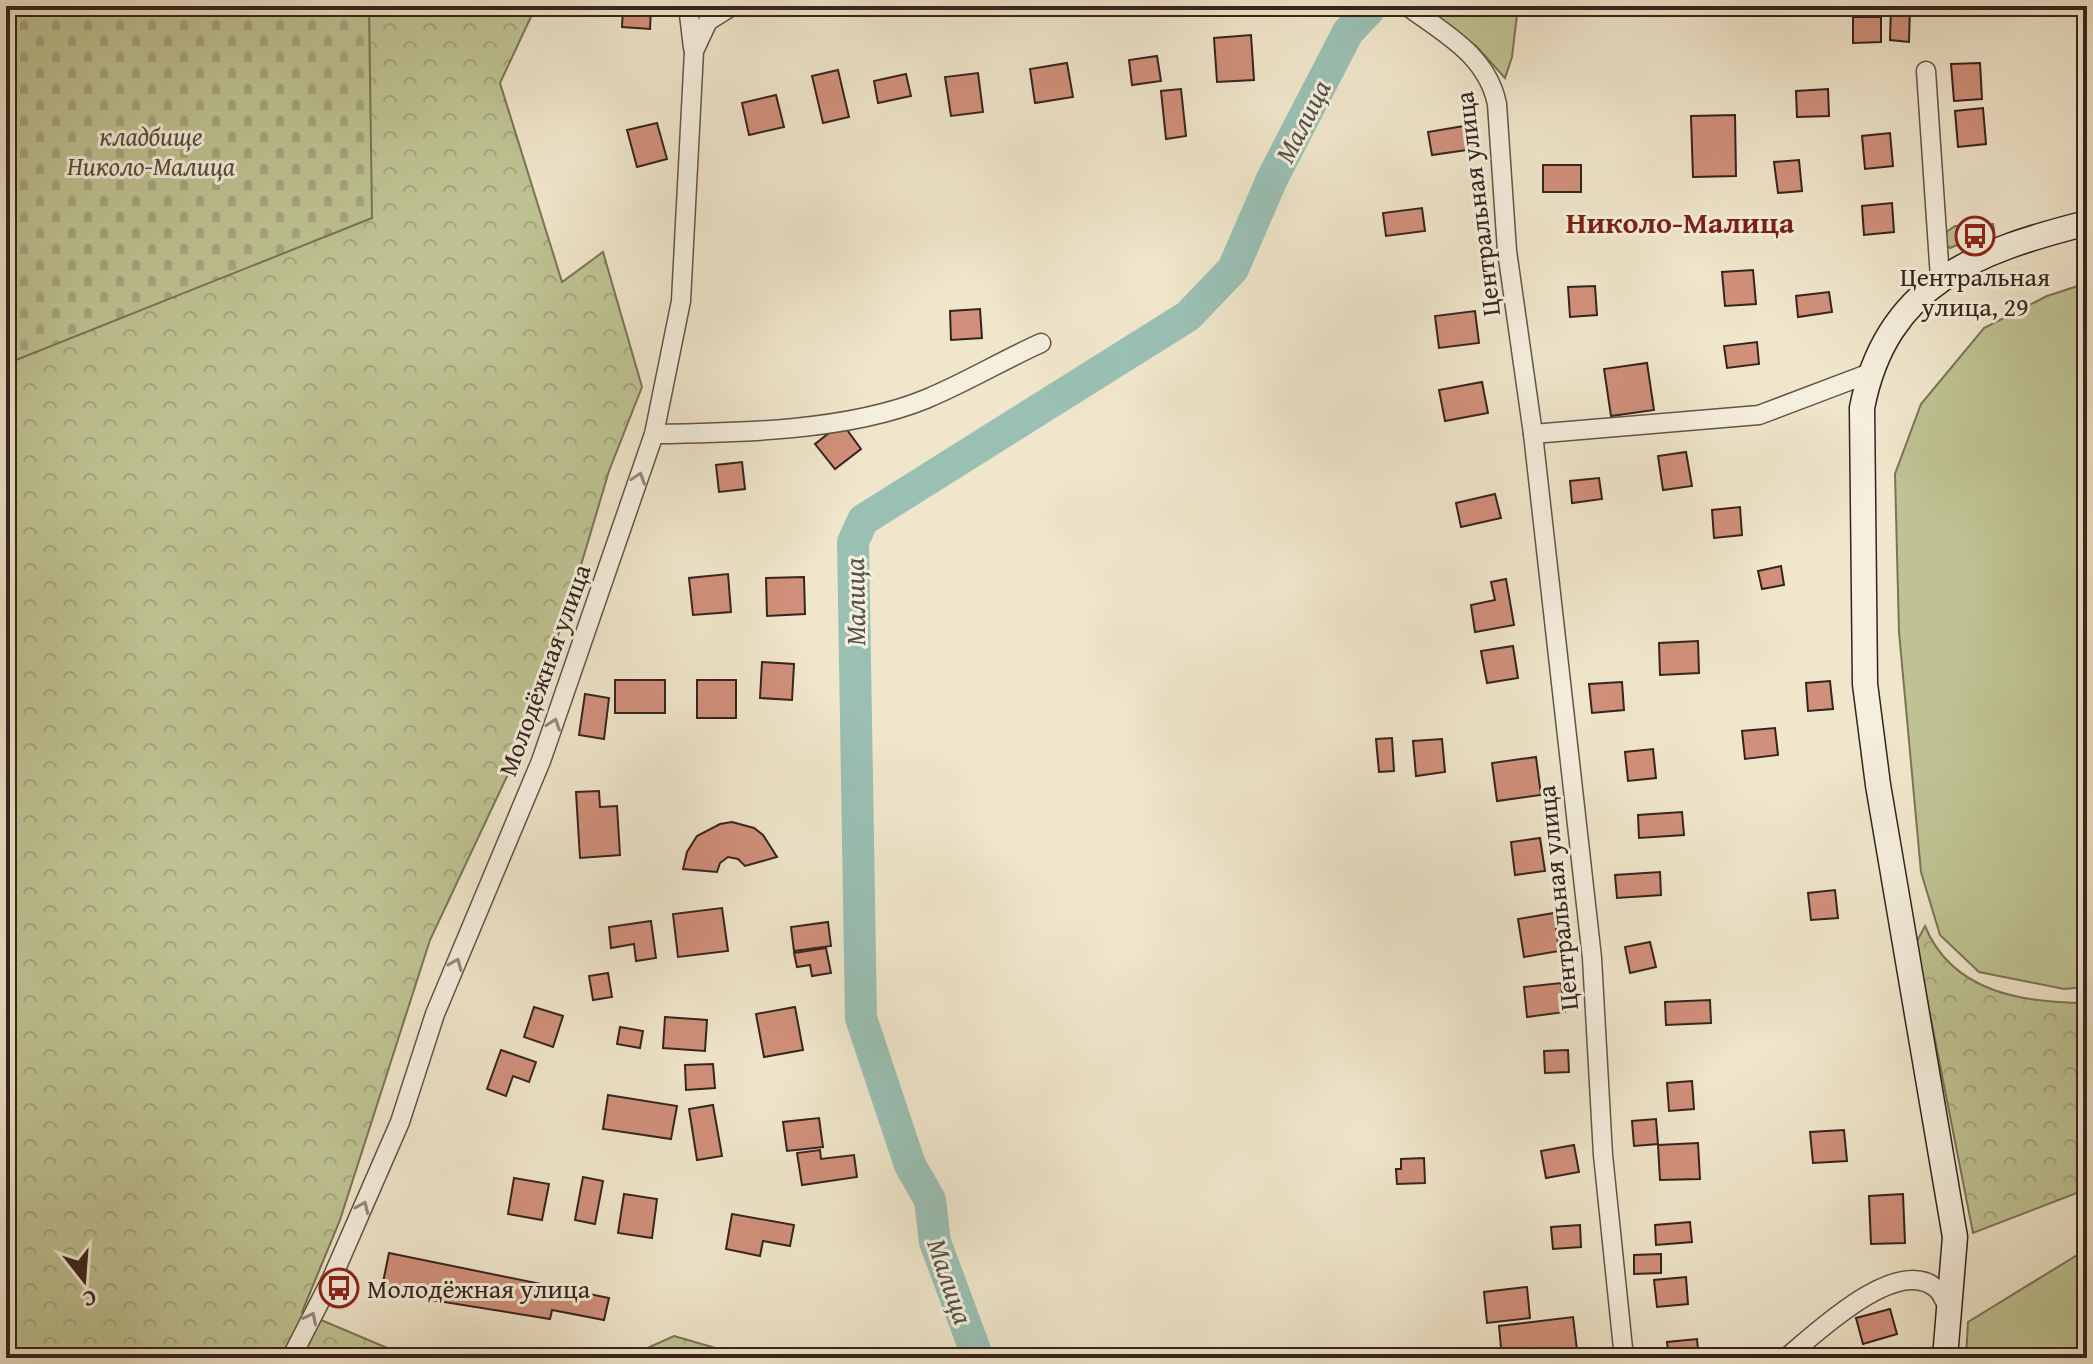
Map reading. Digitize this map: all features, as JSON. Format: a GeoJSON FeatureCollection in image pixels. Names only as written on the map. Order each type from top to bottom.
{"type":"FeatureCollection","features":[{"type":"Feature","properties":{"kind":"street","name":"Молодёжная улица"},"geometry":{"type":"LineString","coordinates":[[291,1358],[332,1278],[400,1122],[435,1014],[541,761],[654,434],[681,301],[694,51],[688,6]]}},
{"type":"Feature","properties":{"kind":"street","name":"Молодёжная улица"},"geometry":{"type":"LineString","coordinates":[[694,51],[708,21],[732,6]]}},
{"type":"Feature","properties":{"kind":"street"},"geometry":{"type":"LineString","coordinates":[[968,6],[983,6]]}},
{"type":"Feature","properties":{"kind":"street","name":"Центральная улица"},"geometry":{"type":"LineString","coordinates":[[1407,6],[1476,59],[1493,83],[1507,251],[1533,434],[1592,958],[1603,1155],[1624,1358]]}},
{"type":"Feature","properties":{"kind":"street"},"geometry":{"type":"LineString","coordinates":[[1926,71],[1940,278]]}},
{"type":"Feature","properties":{"kind":"street"},"geometry":{"type":"LineString","coordinates":[[1945,1358],[1955,1237],[1878,785],[1865,684],[1859,443],[1862,408],[1870,373],[1898,320],[1940,278],[1988,252],[2087,223]]}},
{"type":"Feature","properties":{"kind":"street"},"geometry":{"type":"LineString","coordinates":[[654,434],[744,433],[867,416],[926,399],[1041,343]]}},
{"type":"Feature","properties":{"kind":"street"},"geometry":{"type":"LineString","coordinates":[[1533,434],[1759,415],[1870,373]]}},
{"type":"Feature","properties":{"kind":"street"},"geometry":{"type":"LineString","coordinates":[[1786,1358],[1846,1309],[1885,1285],[1923,1282],[1936,1288],[1947,1305]]}},
{"type":"Feature","properties":{"kind":"green space"},"geometry":{"type":"Polygon","coordinates":[[[6,6],[536,6],[500,83],[562,282],[603,252],[642,387],[609,471],[573,592],[517,755],[430,940],[340,1220],[302,1312],[411,1358],[6,1358],[6,6]]]}},
{"type":"Feature","properties":{"kind":"green space","name":"кладбище Николо-Малица"},"geometry":{"type":"Polygon","coordinates":[[[6,6],[369,6],[372,218],[6,364],[6,6]]]}},
{"type":"Feature","properties":{"kind":"green space"},"geometry":{"type":"Polygon","coordinates":[[[1420,6],[1518,6],[1512,57],[1505,78],[1476,46],[1420,6]]]}},
{"type":"Feature","properties":{"kind":"green space"},"geometry":{"type":"Polygon","coordinates":[[[1993,224],[1994,230],[1950,248],[1942,235],[1955,226],[1993,224]]]}},
{"type":"Feature","properties":{"kind":"green space"},"geometry":{"type":"Polygon","coordinates":[[[2087,283],[2087,987],[2064,989],[1979,972],[1940,935],[1921,872],[1899,632],[1895,474],[1921,404],[1984,328],[2047,296],[2087,283]]]}},
{"type":"Feature","properties":{"kind":"green space"},"geometry":{"type":"Polygon","coordinates":[[[1925,926],[1937,948],[1953,966],[1992,989],[2038,1000],[2087,1003],[2087,1189],[1973,1233],[1916,943],[1925,926]]]}},
{"type":"Feature","properties":{"kind":"green space"},"geometry":{"type":"Polygon","coordinates":[[[2087,1249],[2087,1358],[1966,1358],[1968,1322],[2087,1249]]]}},
{"type":"Feature","properties":{"kind":"green space"},"geometry":{"type":"Polygon","coordinates":[[[674,1336],[750,1358],[625,1358],[674,1336]]]}},
{"type":"Feature","properties":{"kind":"building"},"geometry":{"type":"Polygon","coordinates":[[[576,6],[594,6],[593,12],[576,10],[576,6]]]}},
{"type":"Feature","properties":{"kind":"building"},"geometry":{"type":"Polygon","coordinates":[[[623,6],[651,6],[650,29],[622,27],[623,6]]]}},
{"type":"Feature","properties":{"kind":"building"},"geometry":{"type":"Polygon","coordinates":[[[1891,6],[1910,7],[1909,42],[1890,40],[1891,6]]]}},
{"type":"Feature","properties":{"kind":"building"},"geometry":{"type":"Polygon","coordinates":[[[1853,17],[1881,17],[1881,42],[1853,43],[1853,17]]]}},
{"type":"Feature","properties":{"kind":"building"},"geometry":{"type":"Polygon","coordinates":[[[1251,35],[1254,80],[1217,82],[1214,38],[1251,35]]]}},
{"type":"Feature","properties":{"kind":"building"},"geometry":{"type":"Polygon","coordinates":[[[1157,56],[1161,81],[1132,85],[1129,60],[1157,56]]]}},
{"type":"Feature","properties":{"kind":"building"},"geometry":{"type":"Polygon","coordinates":[[[1067,63],[1073,97],[1035,103],[1030,69],[1067,63]]]}},
{"type":"Feature","properties":{"kind":"building"},"geometry":{"type":"Polygon","coordinates":[[[1980,63],[1982,99],[1954,101],[1951,64],[1980,63]]]}},
{"type":"Feature","properties":{"kind":"building"},"geometry":{"type":"Polygon","coordinates":[[[838,70],[849,117],[823,123],[812,76],[838,70]]]}},
{"type":"Feature","properties":{"kind":"building"},"geometry":{"type":"Polygon","coordinates":[[[978,73],[983,112],[951,116],[945,77],[978,73]]]}},
{"type":"Feature","properties":{"kind":"building"},"geometry":{"type":"Polygon","coordinates":[[[906,74],[911,96],[878,103],[874,81],[906,74]]]}},
{"type":"Feature","properties":{"kind":"building"},"geometry":{"type":"Polygon","coordinates":[[[1181,89],[1186,136],[1166,139],[1161,91],[1181,89]]]}},
{"type":"Feature","properties":{"kind":"building"},"geometry":{"type":"Polygon","coordinates":[[[1828,89],[1829,116],[1797,117],[1796,91],[1828,89]]]}},
{"type":"Feature","properties":{"kind":"building"},"geometry":{"type":"Polygon","coordinates":[[[776,95],[784,127],[749,135],[742,103],[776,95]]]}},
{"type":"Feature","properties":{"kind":"building"},"geometry":{"type":"Polygon","coordinates":[[[1983,108],[1986,144],[1958,147],[1955,111],[1983,108]]]}},
{"type":"Feature","properties":{"kind":"building"},"geometry":{"type":"Polygon","coordinates":[[[1735,115],[1736,176],[1693,177],[1691,116],[1735,115]]]}},
{"type":"Feature","properties":{"kind":"building"},"geometry":{"type":"Polygon","coordinates":[[[657,123],[667,159],[637,167],[627,130],[657,123]]]}},
{"type":"Feature","properties":{"kind":"building"},"geometry":{"type":"Polygon","coordinates":[[[1470,125],[1474,149],[1432,155],[1428,132],[1470,125]]]}},
{"type":"Feature","properties":{"kind":"building"},"geometry":{"type":"Polygon","coordinates":[[[1890,133],[1893,166],[1865,169],[1862,136],[1890,133]]]}},
{"type":"Feature","properties":{"kind":"building"},"geometry":{"type":"Polygon","coordinates":[[[1799,160],[1802,191],[1778,193],[1774,162],[1799,160]]]}},
{"type":"Feature","properties":{"kind":"building"},"geometry":{"type":"Polygon","coordinates":[[[1543,165],[1581,165],[1581,192],[1543,192],[1543,165]]]}},
{"type":"Feature","properties":{"kind":"building"},"geometry":{"type":"Polygon","coordinates":[[[1892,203],[1894,232],[1864,235],[1862,206],[1892,203]]]}},
{"type":"Feature","properties":{"kind":"building"},"geometry":{"type":"Polygon","coordinates":[[[1422,208],[1425,231],[1386,236],[1383,213],[1422,208]]]}},
{"type":"Feature","properties":{"kind":"building"},"geometry":{"type":"Polygon","coordinates":[[[1753,270],[1756,304],[1725,306],[1722,272],[1753,270]]]}},
{"type":"Feature","properties":{"kind":"building"},"geometry":{"type":"Polygon","coordinates":[[[1595,286],[1597,315],[1570,317],[1568,287],[1595,286]]]}},
{"type":"Feature","properties":{"kind":"building"},"geometry":{"type":"Polygon","coordinates":[[[1829,292],[1832,312],[1798,317],[1796,296],[1829,292]]]}},
{"type":"Feature","properties":{"kind":"building"},"geometry":{"type":"Polygon","coordinates":[[[980,309],[982,338],[951,340],[950,311],[980,309]]]}},
{"type":"Feature","properties":{"kind":"building"},"geometry":{"type":"Polygon","coordinates":[[[1475,311],[1479,343],[1439,348],[1435,316],[1475,311]]]}},
{"type":"Feature","properties":{"kind":"building"},"geometry":{"type":"Polygon","coordinates":[[[1757,342],[1759,364],[1727,368],[1724,346],[1757,342]]]}},
{"type":"Feature","properties":{"kind":"building"},"geometry":{"type":"Polygon","coordinates":[[[1647,363],[1654,410],[1611,416],[1604,369],[1647,363]]]}},
{"type":"Feature","properties":{"kind":"building"},"geometry":{"type":"Polygon","coordinates":[[[1482,382],[1488,413],[1445,421],[1439,390],[1482,382]]]}},
{"type":"Feature","properties":{"kind":"building"},"geometry":{"type":"Polygon","coordinates":[[[842,423],[861,449],[835,469],[815,444],[842,423]]]}},
{"type":"Feature","properties":{"kind":"building"},"geometry":{"type":"Polygon","coordinates":[[[1686,452],[1692,486],[1663,490],[1658,456],[1686,452]]]}},
{"type":"Feature","properties":{"kind":"building"},"geometry":{"type":"Polygon","coordinates":[[[742,462],[745,489],[719,492],[716,465],[742,462]]]}},
{"type":"Feature","properties":{"kind":"building"},"geometry":{"type":"Polygon","coordinates":[[[1599,478],[1602,499],[1572,503],[1570,481],[1599,478]]]}},
{"type":"Feature","properties":{"kind":"building"},"geometry":{"type":"Polygon","coordinates":[[[1495,494],[1501,518],[1461,527],[1456,503],[1495,494]]]}},
{"type":"Feature","properties":{"kind":"building"},"geometry":{"type":"Polygon","coordinates":[[[1740,507],[1742,535],[1714,538],[1712,510],[1740,507]]]}},
{"type":"Feature","properties":{"kind":"building"},"geometry":{"type":"Polygon","coordinates":[[[1781,566],[1784,585],[1762,589],[1758,571],[1781,566]]]}},
{"type":"Feature","properties":{"kind":"building"},"geometry":{"type":"Polygon","coordinates":[[[728,574],[731,612],[693,615],[689,578],[728,574]]]}},
{"type":"Feature","properties":{"kind":"building"},"geometry":{"type":"Polygon","coordinates":[[[804,577],[805,614],[767,616],[766,578],[804,577]]]}},
{"type":"Feature","properties":{"kind":"building"},"geometry":{"type":"Polygon","coordinates":[[[1506,579],[1514,625],[1475,632],[1471,605],[1495,600],[1491,582],[1506,579]]]}},
{"type":"Feature","properties":{"kind":"building"},"geometry":{"type":"Polygon","coordinates":[[[1698,641],[1699,673],[1660,675],[1659,643],[1698,641]]]}},
{"type":"Feature","properties":{"kind":"building"},"geometry":{"type":"Polygon","coordinates":[[[1513,646],[1518,678],[1487,683],[1481,651],[1513,646]]]}},
{"type":"Feature","properties":{"kind":"building"},"geometry":{"type":"Polygon","coordinates":[[[762,662],[794,664],[792,700],[760,698],[762,662]]]}},
{"type":"Feature","properties":{"kind":"building"},"geometry":{"type":"Polygon","coordinates":[[[615,680],[665,680],[665,713],[615,713],[615,680]]]}},
{"type":"Feature","properties":{"kind":"building"},"geometry":{"type":"Polygon","coordinates":[[[697,680],[736,680],[736,718],[697,718],[697,680]]]}},
{"type":"Feature","properties":{"kind":"building"},"geometry":{"type":"Polygon","coordinates":[[[1830,681],[1833,709],[1808,711],[1806,683],[1830,681]]]}},
{"type":"Feature","properties":{"kind":"building"},"geometry":{"type":"Polygon","coordinates":[[[1622,682],[1624,710],[1592,713],[1589,684],[1622,682]]]}},
{"type":"Feature","properties":{"kind":"building"},"geometry":{"type":"Polygon","coordinates":[[[585,694],[609,698],[604,739],[579,735],[585,694]]]}},
{"type":"Feature","properties":{"kind":"building"},"geometry":{"type":"Polygon","coordinates":[[[1775,728],[1778,755],[1745,759],[1742,731],[1775,728]]]}},
{"type":"Feature","properties":{"kind":"building"},"geometry":{"type":"Polygon","coordinates":[[[1392,738],[1394,771],[1379,772],[1376,739],[1392,738]]]}},
{"type":"Feature","properties":{"kind":"building"},"geometry":{"type":"Polygon","coordinates":[[[1442,739],[1445,772],[1416,776],[1413,741],[1442,739]]]}},
{"type":"Feature","properties":{"kind":"building"},"geometry":{"type":"Polygon","coordinates":[[[1653,749],[1656,778],[1628,781],[1625,752],[1653,749]]]}},
{"type":"Feature","properties":{"kind":"building"},"geometry":{"type":"Polygon","coordinates":[[[1536,757],[1541,795],[1497,801],[1492,763],[1536,757]]]}},
{"type":"Feature","properties":{"kind":"building"},"geometry":{"type":"Polygon","coordinates":[[[599,791],[600,807],[617,806],[620,855],[580,858],[576,792],[599,791]]]}},
{"type":"Feature","properties":{"kind":"building"},"geometry":{"type":"Polygon","coordinates":[[[1682,812],[1684,835],[1639,838],[1638,815],[1682,812]]]}},
{"type":"Feature","properties":{"kind":"building"},"geometry":{"type":"Polygon","coordinates":[[[732,822],[754,828],[763,835],[777,857],[745,866],[738,859],[728,857],[720,863],[717,872],[683,869],[687,852],[697,836],[720,824],[732,822]]]}},
{"type":"Feature","properties":{"kind":"building"},"geometry":{"type":"Polygon","coordinates":[[[1540,838],[1545,871],[1515,875],[1511,842],[1540,838]]]}},
{"type":"Feature","properties":{"kind":"building"},"geometry":{"type":"Polygon","coordinates":[[[1660,872],[1661,895],[1617,898],[1615,875],[1660,872]]]}},
{"type":"Feature","properties":{"kind":"building"},"geometry":{"type":"Polygon","coordinates":[[[1835,890],[1838,918],[1811,920],[1808,893],[1835,890]]]}},
{"type":"Feature","properties":{"kind":"building"},"geometry":{"type":"Polygon","coordinates":[[[722,908],[728,951],[678,957],[673,914],[722,908]]]}},
{"type":"Feature","properties":{"kind":"building"},"geometry":{"type":"Polygon","coordinates":[[[1554,913],[1559,951],[1524,957],[1518,919],[1554,913]]]}},
{"type":"Feature","properties":{"kind":"building"},"geometry":{"type":"Polygon","coordinates":[[[651,921],[656,958],[636,961],[634,944],[611,948],[609,927],[651,921]]]}},
{"type":"Feature","properties":{"kind":"building"},"geometry":{"type":"Polygon","coordinates":[[[828,922],[831,946],[794,951],[791,927],[828,922]]]}},
{"type":"Feature","properties":{"kind":"building"},"geometry":{"type":"Polygon","coordinates":[[[1650,942],[1656,967],[1630,973],[1625,947],[1650,942]]]}},
{"type":"Feature","properties":{"kind":"building"},"geometry":{"type":"Polygon","coordinates":[[[826,948],[831,973],[812,976],[810,965],[797,967],[794,953],[826,948]]]}},
{"type":"Feature","properties":{"kind":"building"},"geometry":{"type":"Polygon","coordinates":[[[608,973],[612,997],[593,1000],[589,976],[608,973]]]}},
{"type":"Feature","properties":{"kind":"building"},"geometry":{"type":"Polygon","coordinates":[[[1561,983],[1565,1012],[1527,1017],[1524,987],[1561,983]]]}},
{"type":"Feature","properties":{"kind":"building"},"geometry":{"type":"Polygon","coordinates":[[[1710,1000],[1711,1023],[1666,1025],[1665,1002],[1710,1000]]]}},
{"type":"Feature","properties":{"kind":"building"},"geometry":{"type":"Polygon","coordinates":[[[534,1007],[563,1016],[553,1047],[524,1037],[534,1007]]]}},
{"type":"Feature","properties":{"kind":"building"},"geometry":{"type":"Polygon","coordinates":[[[795,1007],[803,1050],[764,1057],[756,1014],[795,1007]]]}},
{"type":"Feature","properties":{"kind":"building"},"geometry":{"type":"Polygon","coordinates":[[[665,1017],[707,1020],[705,1051],[663,1048],[665,1017]]]}},
{"type":"Feature","properties":{"kind":"building"},"geometry":{"type":"Polygon","coordinates":[[[620,1027],[643,1031],[640,1048],[617,1044],[620,1027]]]}},
{"type":"Feature","properties":{"kind":"building"},"geometry":{"type":"Polygon","coordinates":[[[501,1050],[536,1062],[529,1082],[513,1076],[506,1096],[487,1089],[501,1050]]]}},
{"type":"Feature","properties":{"kind":"building"},"geometry":{"type":"Polygon","coordinates":[[[1568,1050],[1569,1072],[1545,1073],[1544,1051],[1568,1050]]]}},
{"type":"Feature","properties":{"kind":"building"},"geometry":{"type":"Polygon","coordinates":[[[713,1064],[715,1088],[686,1090],[685,1065],[713,1064]]]}},
{"type":"Feature","properties":{"kind":"building"},"geometry":{"type":"Polygon","coordinates":[[[1692,1081],[1694,1109],[1669,1111],[1667,1083],[1692,1081]]]}},
{"type":"Feature","properties":{"kind":"building"},"geometry":{"type":"Polygon","coordinates":[[[608,1095],[677,1106],[671,1139],[603,1129],[608,1095]]]}},
{"type":"Feature","properties":{"kind":"building"},"geometry":{"type":"Polygon","coordinates":[[[713,1105],[722,1156],[697,1160],[689,1109],[713,1105]]]}},
{"type":"Feature","properties":{"kind":"building"},"geometry":{"type":"Polygon","coordinates":[[[819,1118],[823,1147],[787,1151],[783,1122],[819,1118]]]}},
{"type":"Feature","properties":{"kind":"building"},"geometry":{"type":"Polygon","coordinates":[[[1656,1119],[1658,1144],[1634,1146],[1632,1121],[1656,1119]]]}},
{"type":"Feature","properties":{"kind":"building"},"geometry":{"type":"Polygon","coordinates":[[[1844,1130],[1847,1161],[1813,1163],[1810,1132],[1844,1130]]]}},
{"type":"Feature","properties":{"kind":"building"},"geometry":{"type":"Polygon","coordinates":[[[1698,1143],[1700,1179],[1660,1180],[1658,1145],[1698,1143]]]}},
{"type":"Feature","properties":{"kind":"building"},"geometry":{"type":"Polygon","coordinates":[[[1574,1145],[1579,1172],[1546,1178],[1541,1151],[1574,1145]]]}},
{"type":"Feature","properties":{"kind":"building"},"geometry":{"type":"Polygon","coordinates":[[[820,1150],[821,1159],[854,1155],[857,1177],[802,1185],[797,1153],[820,1150]]]}},
{"type":"Feature","properties":{"kind":"building"},"geometry":{"type":"Polygon","coordinates":[[[1424,1158],[1425,1183],[1397,1184],[1396,1169],[1401,1169],[1401,1159],[1424,1158]]]}},
{"type":"Feature","properties":{"kind":"building"},"geometry":{"type":"Polygon","coordinates":[[[583,1177],[603,1181],[595,1224],[575,1220],[583,1177]]]}},
{"type":"Feature","properties":{"kind":"building"},"geometry":{"type":"Polygon","coordinates":[[[514,1178],[549,1184],[542,1220],[508,1214],[514,1178]]]}},
{"type":"Feature","properties":{"kind":"building"},"geometry":{"type":"Polygon","coordinates":[[[624,1194],[657,1199],[652,1238],[618,1233],[624,1194]]]}},
{"type":"Feature","properties":{"kind":"building"},"geometry":{"type":"Polygon","coordinates":[[[1903,1194],[1905,1243],[1871,1244],[1869,1196],[1903,1194]]]}},
{"type":"Feature","properties":{"kind":"building"},"geometry":{"type":"Polygon","coordinates":[[[732,1214],[794,1225],[790,1246],[763,1241],[760,1256],[726,1249],[732,1214]]]}},
{"type":"Feature","properties":{"kind":"building"},"geometry":{"type":"Polygon","coordinates":[[[1690,1222],[1692,1242],[1656,1245],[1655,1225],[1690,1222]]]}},
{"type":"Feature","properties":{"kind":"building"},"geometry":{"type":"Polygon","coordinates":[[[1580,1225],[1581,1247],[1553,1249],[1551,1227],[1580,1225]]]}},
{"type":"Feature","properties":{"kind":"building"},"geometry":{"type":"Polygon","coordinates":[[[389,1253],[609,1298],[604,1320],[552,1310],[550,1319],[381,1292],[389,1253]]]}},
{"type":"Feature","properties":{"kind":"building"},"geometry":{"type":"Polygon","coordinates":[[[1661,1254],[1661,1273],[1634,1274],[1634,1255],[1661,1254]]]}},
{"type":"Feature","properties":{"kind":"building"},"geometry":{"type":"Polygon","coordinates":[[[1686,1277],[1688,1304],[1657,1307],[1654,1280],[1686,1277]]]}},
{"type":"Feature","properties":{"kind":"building"},"geometry":{"type":"Polygon","coordinates":[[[1527,1287],[1530,1318],[1487,1323],[1484,1292],[1527,1287]]]}},
{"type":"Feature","properties":{"kind":"building"},"geometry":{"type":"Polygon","coordinates":[[[1890,1309],[1897,1334],[1863,1344],[1856,1318],[1890,1309]]]}},
{"type":"Feature","properties":{"kind":"building"},"geometry":{"type":"Polygon","coordinates":[[[1573,1317],[1578,1358],[1502,1358],[1499,1326],[1573,1317]]]}},
{"type":"Feature","properties":{"kind":"building"},"geometry":{"type":"Polygon","coordinates":[[[1697,1339],[1699,1358],[1669,1358],[1667,1342],[1697,1339]]]}},
{"type":"Feature","properties":{"kind":"waterway","name":"Малица"},"geometry":{"type":"LineString","coordinates":[[978,1358],[935,1242],[930,1200],[910,1165],[861,1018],[853,542],[863,520],[1188,316],[1233,269],[1272,179],[1348,32],[1368,11]]}},
{"type":"Feature","properties":{"kind":"place","name":"Центральная улица, 29"},"geometry":{"type":"Point","coordinates":[1975,236]}},
{"type":"Feature","properties":{"kind":"place","name":"Молодёжная улица"},"geometry":{"type":"Point","coordinates":[339,1288]}},
{"type":"Feature","properties":{"kind":"district","name":"Николо-Малица"},"geometry":{"type":"Point","coordinates":[1680,222]}}]}
